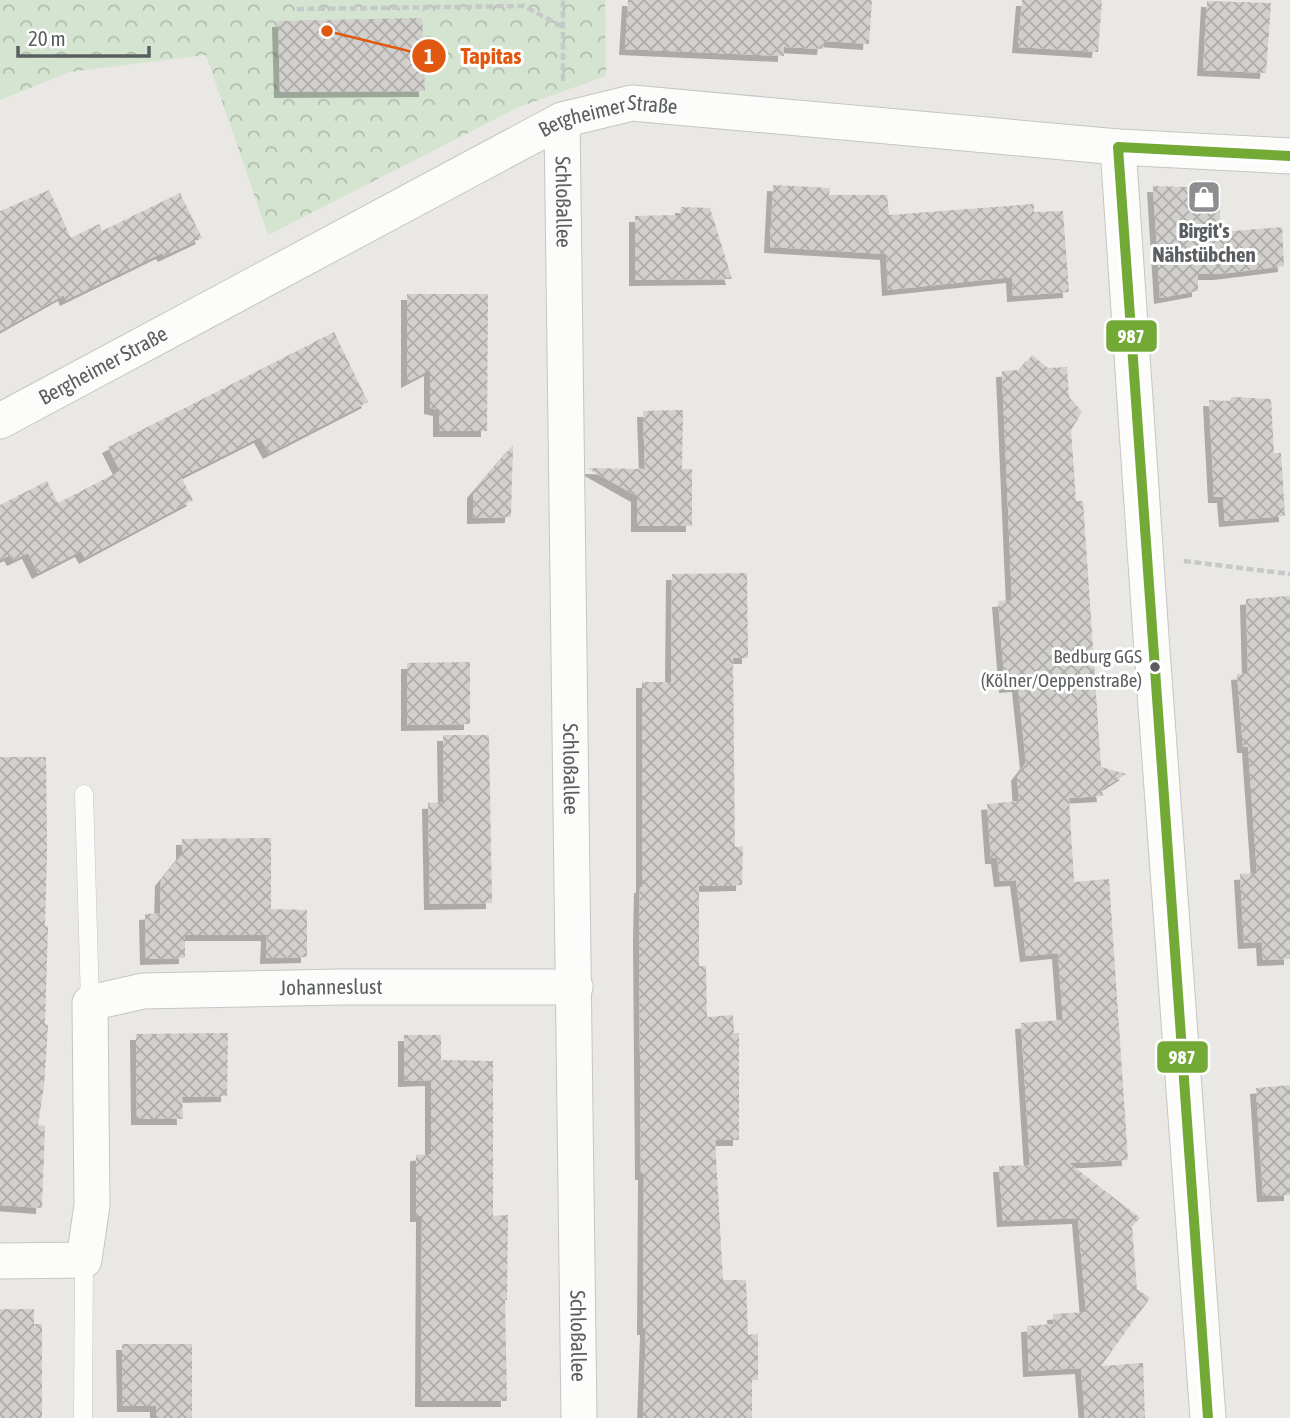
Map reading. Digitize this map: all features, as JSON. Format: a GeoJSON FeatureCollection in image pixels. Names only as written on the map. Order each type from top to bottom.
{"type":"FeatureCollection","features":[{"type":"Feature","properties":{"kind":"street","name":"Bergheimer Straße"},"geometry":{"type":"LineString","coordinates":[[0,421],[562,120],[632,103],[1118,147],[1290,156]]}},
{"type":"Feature","properties":{"kind":"street","name":"Schloßallee"},"geometry":{"type":"LineString","coordinates":[[562,120],[579,1418]]}},
{"type":"Feature","properties":{"kind":"street"},"geometry":{"type":"LineString","coordinates":[[1118,147],[1208,1418]]}},
{"type":"Feature","properties":{"kind":"street","name":"Johanneslust"},"geometry":{"type":"LineString","coordinates":[[90,1003],[143,990],[340,986],[575,987]]}},
{"type":"Feature","properties":{"kind":"street"},"geometry":{"type":"LineString","coordinates":[[0,1261],[84,1260],[92,1205],[90,1003]]}},
{"type":"Feature","properties":{"kind":"lane"},"geometry":{"type":"LineString","coordinates":[[84,794],[90,1003]]}},
{"type":"Feature","properties":{"kind":"lane"},"geometry":{"type":"LineString","coordinates":[[83,1418],[84,1260]]}},
{"type":"Feature","properties":{"kind":"path"},"geometry":{"type":"LineString","coordinates":[[562,120],[563,0]]}},
{"type":"Feature","properties":{"kind":"path"},"geometry":{"type":"LineString","coordinates":[[297,9],[524,6],[563,27]]}},
{"type":"Feature","properties":{"kind":"path"},"geometry":{"type":"LineString","coordinates":[[1145,556],[1290,574]]}},
{"type":"Feature","properties":{"kind":"green space"},"geometry":{"type":"Polygon","coordinates":[[[0,0],[605,0],[606,76],[519,107],[268,235],[206,55],[70,72],[0,100],[0,0]]]}},
{"type":"Feature","properties":{"kind":"building"},"geometry":{"type":"Polygon","coordinates":[[[628,0],[872,0],[869,44],[824,41],[823,49],[784,47],[784,56],[625,49],[628,0]]]}},
{"type":"Feature","properties":{"kind":"building"},"geometry":{"type":"Polygon","coordinates":[[[1022,0],[1102,0],[1098,52],[1018,47],[1022,0]]]}},
{"type":"Feature","properties":{"kind":"building"},"geometry":{"type":"Polygon","coordinates":[[[1207,1],[1271,3],[1266,73],[1203,70],[1207,1]]]}},
{"type":"Feature","properties":{"kind":"building"},"geometry":{"type":"Polygon","coordinates":[[[422,18],[425,91],[280,92],[278,21],[422,18]]]}},
{"type":"Feature","properties":{"kind":"building"},"geometry":{"type":"Polygon","coordinates":[[[773,185],[830,188],[829,195],[887,195],[889,215],[1034,204],[1034,212],[1063,211],[1069,292],[1013,296],[1012,277],[888,290],[886,254],[770,247],[773,185]]]}},
{"type":"Feature","properties":{"kind":"building"},"geometry":{"type":"Polygon","coordinates":[[[1153,186],[1218,188],[1221,232],[1282,227],[1284,266],[1198,274],[1198,291],[1160,298],[1153,186]]]}},
{"type":"Feature","properties":{"kind":"building"},"geometry":{"type":"Polygon","coordinates":[[[49,190],[71,238],[99,224],[102,231],[180,193],[202,238],[164,256],[162,253],[66,300],[64,295],[0,331],[0,211],[49,190]]]}},
{"type":"Feature","properties":{"kind":"building"},"geometry":{"type":"Polygon","coordinates":[[[681,207],[710,208],[732,279],[635,280],[635,216],[680,215],[681,207]]]}},
{"type":"Feature","properties":{"kind":"building"},"geometry":{"type":"Polygon","coordinates":[[[407,294],[488,294],[487,431],[439,431],[439,410],[430,408],[430,370],[407,382],[407,294]]]}},
{"type":"Feature","properties":{"kind":"building"},"geometry":{"type":"Polygon","coordinates":[[[334,332],[368,402],[269,453],[260,437],[181,477],[193,500],[85,558],[81,551],[38,573],[28,553],[13,560],[10,555],[0,560],[0,505],[47,481],[58,503],[120,471],[108,447],[334,332]]]}},
{"type":"Feature","properties":{"kind":"building"},"geometry":{"type":"Polygon","coordinates":[[[1032,355],[1048,368],[1067,367],[1069,397],[1082,412],[1071,430],[1076,501],[1083,501],[1101,767],[1126,774],[1102,789],[1103,796],[1069,798],[1074,882],[1109,879],[1128,1160],[1069,1163],[1140,1218],[1132,1226],[1137,1289],[1150,1298],[1101,1366],[1143,1363],[1145,1418],[1085,1418],[1081,1368],[1029,1371],[1027,1326],[1054,1324],[1053,1314],[1086,1312],[1078,1218],[1003,1221],[999,1166],[1030,1165],[1021,1023],[1063,1020],[1058,953],[1026,956],[1016,880],[1000,881],[997,858],[991,858],[987,804],[1019,801],[1017,775],[1026,763],[1018,686],[1005,687],[998,601],[1012,600],[1002,371],[1020,370],[1032,355]]]}},
{"type":"Feature","properties":{"kind":"building"},"geometry":{"type":"Polygon","coordinates":[[[1232,397],[1271,399],[1274,453],[1281,453],[1285,516],[1225,521],[1223,497],[1214,497],[1209,400],[1229,401],[1232,397]]]}},
{"type":"Feature","properties":{"kind":"building"},"geometry":{"type":"Polygon","coordinates":[[[683,410],[682,469],[692,469],[692,526],[637,526],[637,496],[587,468],[645,469],[643,411],[683,410]]]}},
{"type":"Feature","properties":{"kind":"building"},"geometry":{"type":"Polygon","coordinates":[[[513,445],[511,517],[473,518],[473,492],[513,445]]]}},
{"type":"Feature","properties":{"kind":"building"},"geometry":{"type":"Polygon","coordinates":[[[747,573],[748,658],[733,658],[735,847],[743,846],[742,885],[699,886],[699,966],[706,966],[707,1017],[733,1015],[734,1033],[739,1033],[739,1140],[715,1140],[723,1280],[746,1280],[748,1335],[758,1334],[758,1380],[752,1380],[752,1418],[643,1418],[646,1329],[643,1329],[644,1174],[641,1174],[639,934],[642,887],[642,682],[671,682],[672,574],[747,573]]]}},
{"type":"Feature","properties":{"kind":"building"},"geometry":{"type":"Polygon","coordinates":[[[1290,596],[1290,959],[1263,960],[1262,942],[1244,943],[1240,874],[1257,873],[1248,747],[1243,747],[1237,674],[1248,673],[1246,599],[1290,596]]]}},
{"type":"Feature","properties":{"kind":"building"},"geometry":{"type":"Polygon","coordinates":[[[470,662],[470,724],[407,725],[407,663],[470,662]]]}},
{"type":"Feature","properties":{"kind":"building"},"geometry":{"type":"Polygon","coordinates":[[[443,735],[489,735],[492,903],[430,904],[428,803],[444,802],[443,735]]]}},
{"type":"Feature","properties":{"kind":"building"},"geometry":{"type":"Polygon","coordinates":[[[0,757],[46,757],[45,926],[48,926],[45,1024],[48,1025],[38,1125],[45,1126],[42,1208],[0,1205],[0,757]]]}},
{"type":"Feature","properties":{"kind":"building"},"geometry":{"type":"Polygon","coordinates":[[[271,838],[271,909],[307,910],[307,957],[266,958],[267,935],[185,935],[185,958],[146,959],[145,914],[160,913],[161,880],[182,854],[182,839],[271,838]]]}},
{"type":"Feature","properties":{"kind":"building"},"geometry":{"type":"Polygon","coordinates":[[[228,1033],[227,1096],[182,1097],[183,1119],[137,1119],[136,1034],[228,1033]]]}},
{"type":"Feature","properties":{"kind":"building"},"geometry":{"type":"Polygon","coordinates":[[[404,1035],[441,1035],[441,1060],[493,1061],[493,1216],[508,1215],[505,1300],[507,1401],[421,1401],[422,1216],[416,1216],[416,1155],[431,1154],[431,1080],[404,1081],[404,1035]]]}},
{"type":"Feature","properties":{"kind":"building"},"geometry":{"type":"Polygon","coordinates":[[[1290,1085],[1290,1195],[1263,1196],[1256,1088],[1290,1085]]]}},
{"type":"Feature","properties":{"kind":"building"},"geometry":{"type":"Polygon","coordinates":[[[0,1309],[34,1309],[34,1324],[42,1324],[42,1418],[0,1418],[0,1309]]]}},
{"type":"Feature","properties":{"kind":"building"},"geometry":{"type":"Polygon","coordinates":[[[122,1344],[192,1344],[192,1418],[156,1418],[156,1406],[123,1406],[122,1344]]]}},
{"type":"Feature","properties":{"kind":"transit line","name":"987"},"geometry":{"type":"LineString","coordinates":[[1208,1418],[1118,147],[1290,156]]}},
{"type":"Feature","properties":{"kind":"place","name":"Tapitas"},"geometry":{"type":"Point","coordinates":[327,31]}},
{"type":"Feature","properties":{"kind":"place","name":"Birgit's Nähstübchen"},"geometry":{"type":"Point","coordinates":[1204,197]}},
{"type":"Feature","properties":{"kind":"place","name":"Bedburg GGS (Kölner/Oeppenstraße)"},"geometry":{"type":"Point","coordinates":[1155,667]}}]}
